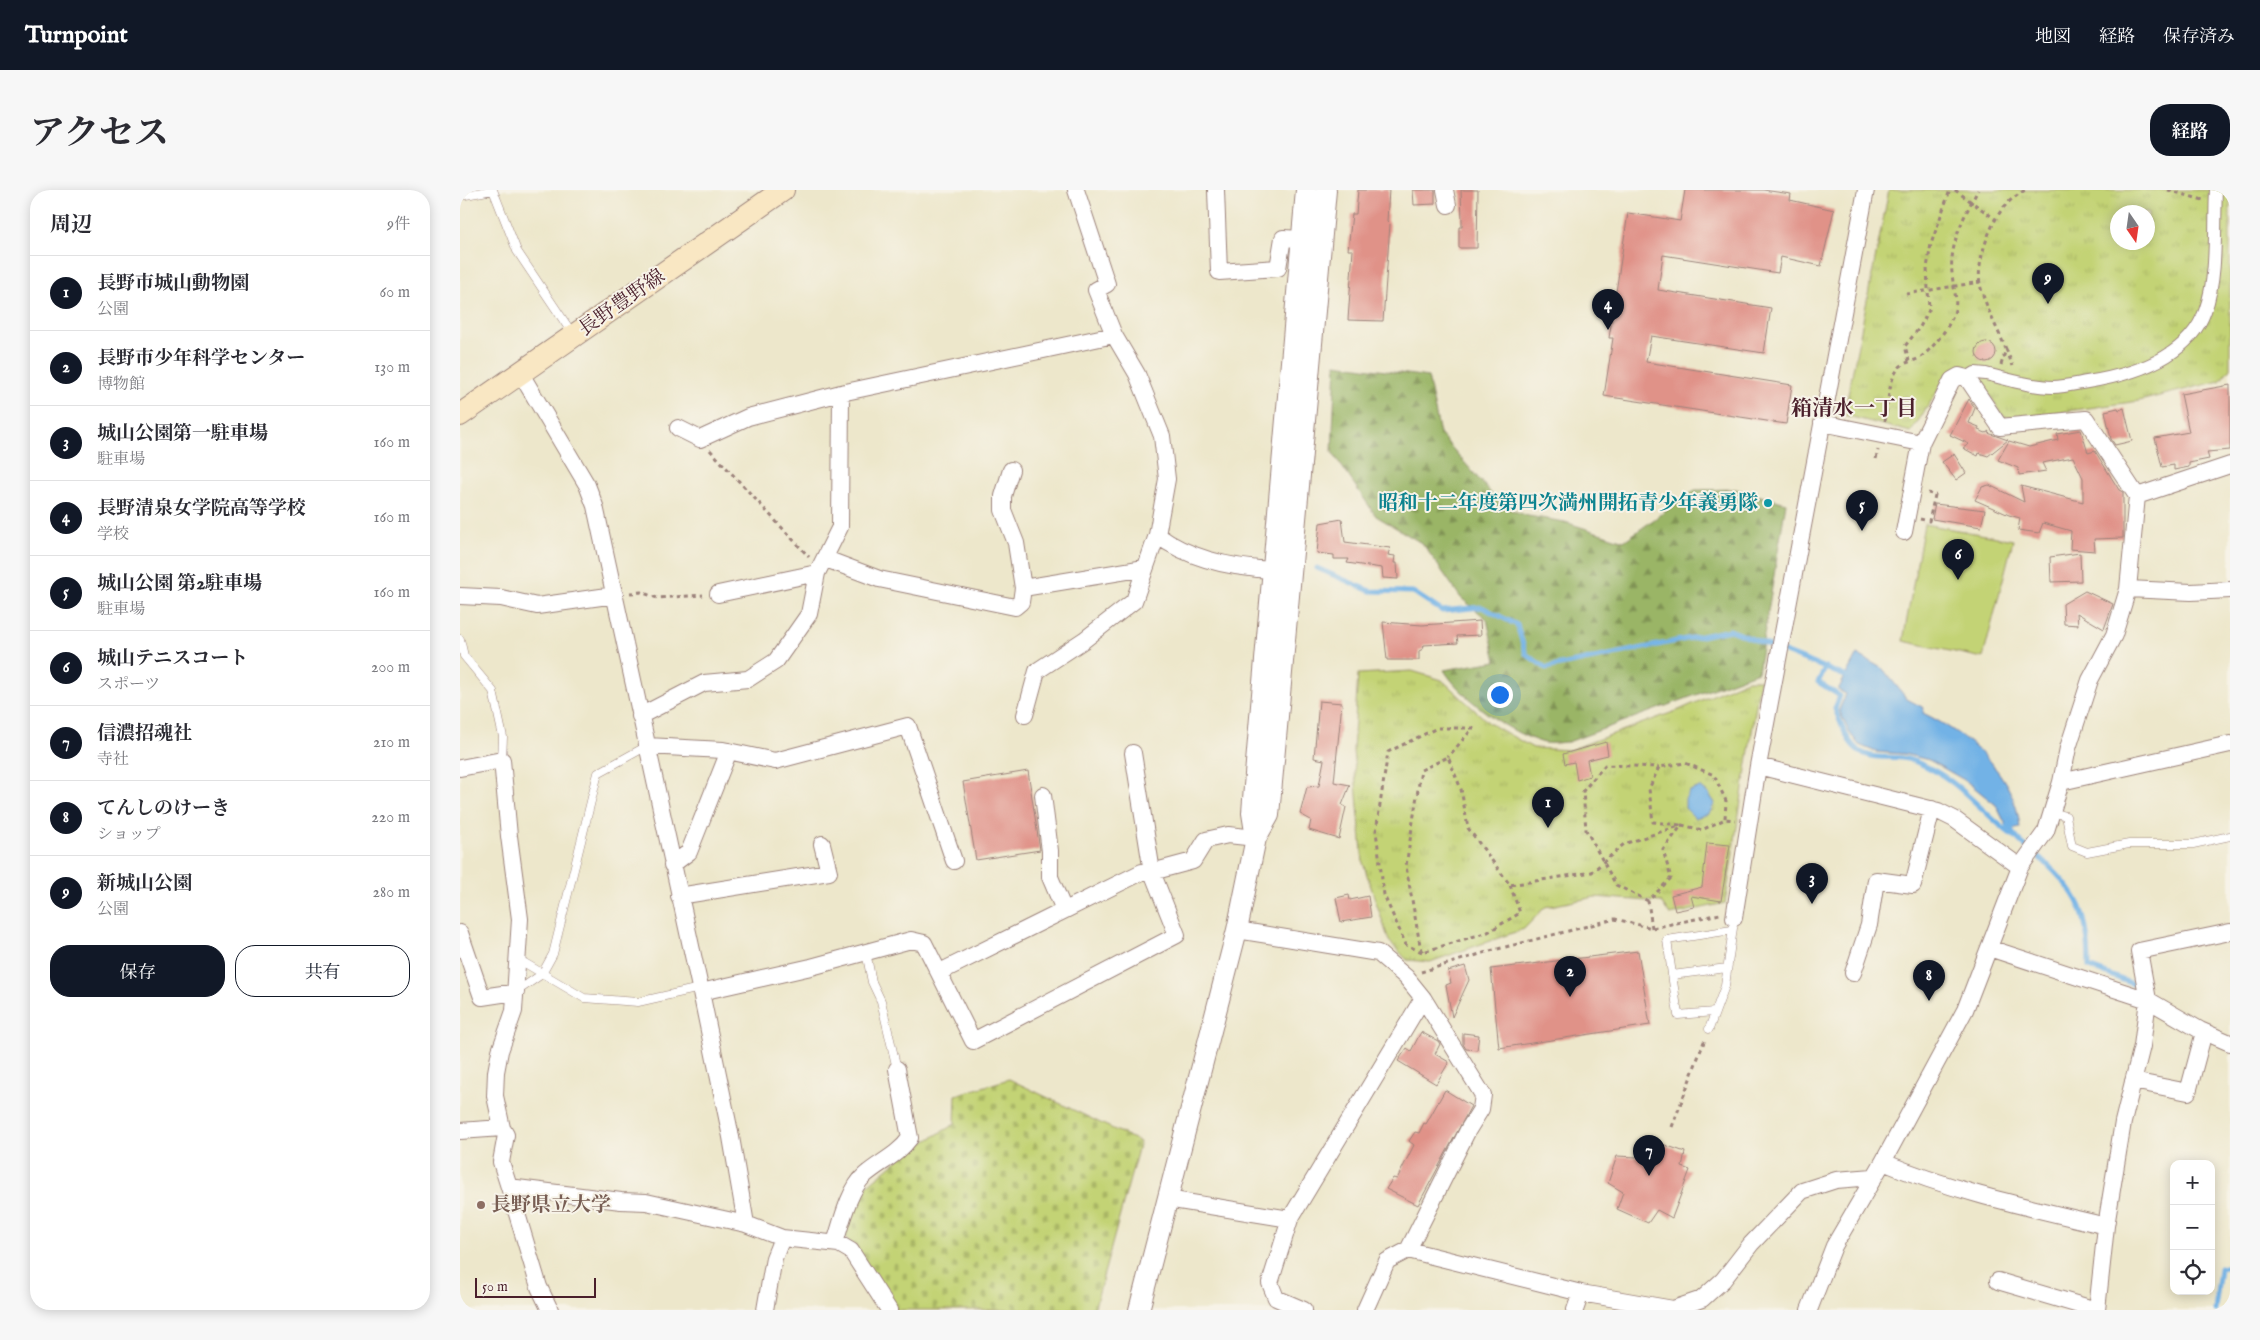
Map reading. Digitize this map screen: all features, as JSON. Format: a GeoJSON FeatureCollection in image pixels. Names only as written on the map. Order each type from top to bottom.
{"type":"FeatureCollection","features":[{"type":"Feature","properties":{"kind":"main road","name":"長野豊野線"},"geometry":{"type":"LineString","coordinates":[[460,415],[521,374],[773,193]]}},
{"type":"Feature","properties":{"kind":"street"},"geometry":{"type":"LineString","coordinates":[[1025,715],[1038,670],[1084,640],[1134,601],[1157,535],[1167,479],[1162,436],[1137,374],[1114,335],[1096,290],[1107,284],[1076,190]]}},
{"type":"Feature","properties":{"kind":"street"},"geometry":{"type":"LineString","coordinates":[[1216,190],[1219,272],[1278,268],[1284,238],[1302,239]]}},
{"type":"Feature","properties":{"kind":"street"},"geometry":{"type":"LineString","coordinates":[[1256,838],[1252,813],[1254,786],[1306,190]]}},
{"type":"Feature","properties":{"kind":"street"},"geometry":{"type":"LineString","coordinates":[[1139,1310],[1237,930],[1256,838],[1269,815],[1326,190]]}},
{"type":"Feature","properties":{"kind":"street"},"geometry":{"type":"LineString","coordinates":[[1734,920],[1758,766],[1866,190]]}},
{"type":"Feature","properties":{"kind":"street"},"geometry":{"type":"LineString","coordinates":[[1967,378],[1975,373],[2052,387],[2072,385],[2108,379],[2143,369],[2170,354],[2192,333],[2205,312],[2212,287],[2216,190]]}},
{"type":"Feature","properties":{"kind":"street"},"geometry":{"type":"LineString","coordinates":[[678,428],[700,439],[748,417],[841,393],[1114,335]]}},
{"type":"Feature","properties":{"kind":"street"},"geometry":{"type":"LineString","coordinates":[[521,374],[587,485],[594,506],[700,990],[731,1137],[746,1224]]}},
{"type":"Feature","properties":{"kind":"street"},"geometry":{"type":"LineString","coordinates":[[1809,1310],[1834,1246],[1883,1162],[1965,1010],[2020,868],[2046,831],[2061,782],[2068,748],[2090,680],[2114,635],[2128,589],[2137,496],[2086,418],[2000,427],[1967,378],[1959,376],[1952,380],[1922,443],[1904,532]]}},
{"type":"Feature","properties":{"kind":"street"},"geometry":{"type":"LineString","coordinates":[[640,716],[704,683],[748,679],[776,661],[809,614],[821,567],[840,527],[841,393]]}},
{"type":"Feature","properties":{"kind":"street"},"geometry":{"type":"LineString","coordinates":[[1822,423],[1922,443]]}},
{"type":"Feature","properties":{"kind":"street"},"geometry":{"type":"LineString","coordinates":[[2137,496],[2230,465]]}},
{"type":"Feature","properties":{"kind":"street"},"geometry":{"type":"LineString","coordinates":[[718,594],[821,567],[1015,607],[1021,602],[1023,588],[1016,544],[1003,510],[1003,496],[1011,470]]}},
{"type":"Feature","properties":{"kind":"street"},"geometry":{"type":"LineString","coordinates":[[1157,535],[1173,547],[1242,568],[1273,570]]}},
{"type":"Feature","properties":{"kind":"street"},"geometry":{"type":"LineString","coordinates":[[1023,588],[1145,568]]}},
{"type":"Feature","properties":{"kind":"street"},"geometry":{"type":"LineString","coordinates":[[2128,589],[2191,592],[2230,590]]}},
{"type":"Feature","properties":{"kind":"street"},"geometry":{"type":"LineString","coordinates":[[460,596],[502,598],[537,606],[615,595]]}},
{"type":"Feature","properties":{"kind":"street"},"geometry":{"type":"LineString","coordinates":[[647,746],[729,751],[775,761],[908,726],[954,861]]}},
{"type":"Feature","properties":{"kind":"street"},"geometry":{"type":"LineString","coordinates":[[2061,782],[2230,744]]}},
{"type":"Feature","properties":{"kind":"street"},"geometry":{"type":"LineString","coordinates":[[672,865],[689,852],[729,751]]}},
{"type":"Feature","properties":{"kind":"street"},"geometry":{"type":"LineString","coordinates":[[700,990],[911,940],[924,943],[973,1041],[1177,935],[1152,872],[1133,753]]}},
{"type":"Feature","properties":{"kind":"street"},"geometry":{"type":"LineString","coordinates":[[460,768],[502,760],[509,836],[520,919],[514,1011],[500,1051],[496,1072],[495,1096],[502,1128],[506,1135],[502,1162],[539,1287],[550,1310]]}},
{"type":"Feature","properties":{"kind":"street"},"geometry":{"type":"LineString","coordinates":[[1758,766],[1932,809],[1954,819],[2020,868]]}},
{"type":"Feature","properties":{"kind":"street"},"geometry":{"type":"LineString","coordinates":[[1043,795],[1050,851],[1050,877],[1064,910]]}},
{"type":"Feature","properties":{"kind":"street"},"geometry":{"type":"LineString","coordinates":[[1853,973],[1869,924],[1876,880],[1913,885],[1932,809]]}},
{"type":"Feature","properties":{"kind":"street"},"geometry":{"type":"LineString","coordinates":[[940,972],[1142,872],[1152,872],[1193,861],[1206,840],[1228,835],[1256,838]]}},
{"type":"Feature","properties":{"kind":"street"},"geometry":{"type":"LineString","coordinates":[[679,896],[829,872],[822,844]]}},
{"type":"Feature","properties":{"kind":"street"},"geometry":{"type":"LineString","coordinates":[[1237,930],[1378,953],[1406,977],[1423,998],[1483,1095],[1481,1109],[1468,1130],[1408,1250],[1387,1262],[1365,1310]]}},
{"type":"Feature","properties":{"kind":"street"},"geometry":{"type":"LineString","coordinates":[[1998,1281],[2096,1310],[2106,1226],[2123,1122],[2142,1046],[2148,1000],[2139,951],[2230,932]]}},
{"type":"Feature","properties":{"kind":"street"},"geometry":{"type":"LineString","coordinates":[[460,933],[482,998],[516,992]]}},
{"type":"Feature","properties":{"kind":"street"},"geometry":{"type":"LineString","coordinates":[[1989,948],[2148,1000],[2204,1032],[2230,1043]]}},
{"type":"Feature","properties":{"kind":"street"},"geometry":{"type":"LineString","coordinates":[[1304,1310],[1276,1298],[1270,1283],[1290,1219],[1423,998]]}},
{"type":"Feature","properties":{"kind":"street"},"geometry":{"type":"LineString","coordinates":[[2133,1080],[2188,1092],[2204,1032]]}},
{"type":"Feature","properties":{"kind":"street"},"geometry":{"type":"LineString","coordinates":[[835,1243],[846,1207],[863,1176],[902,1150],[910,1138],[897,1069]]}},
{"type":"Feature","properties":{"kind":"street"},"geometry":{"type":"LineString","coordinates":[[460,1130],[502,1128]]}},
{"type":"Feature","properties":{"kind":"street"},"geometry":{"type":"LineString","coordinates":[[1883,1162],[1919,1177],[1978,1195],[2106,1226]]}},
{"type":"Feature","properties":{"kind":"street"},"geometry":{"type":"LineString","coordinates":[[1408,1250],[1581,1294],[1673,1309],[1702,1299],[1723,1280],[1751,1244],[1802,1191],[1836,1180],[1873,1177]]}},
{"type":"Feature","properties":{"kind":"street"},"geometry":{"type":"LineString","coordinates":[[509,1187],[621,1201],[646,1202],[746,1224],[782,1238],[835,1243],[851,1251],[889,1310]]}},
{"type":"Feature","properties":{"kind":"street"},"geometry":{"type":"LineString","coordinates":[[1167,1199],[1290,1219]]}},
{"type":"Feature","properties":{"kind":"street"},"geometry":{"type":"LineString","coordinates":[[765,1310],[774,1258],[782,1238]]}},
{"type":"Feature","properties":{"kind":"street"},"geometry":{"type":"LineString","coordinates":[[1575,1310],[1581,1294]]}},
{"type":"Feature","properties":{"kind":"lane"},"geometry":{"type":"LineString","coordinates":[[460,196],[493,190],[517,251],[574,336]]}},
{"type":"Feature","properties":{"kind":"lane"},"geometry":{"type":"LineString","coordinates":[[460,639],[464,656],[493,692],[502,738],[502,760]]}},
{"type":"Feature","properties":{"kind":"lane"},"geometry":{"type":"LineString","coordinates":[[516,992],[542,974],[553,954],[598,773],[647,746]]}},
{"type":"Feature","properties":{"kind":"lane"},"geometry":{"type":"LineString","coordinates":[[2052,812],[2066,816],[2072,846],[2087,852],[2129,844],[2193,844],[2230,836]]}},
{"type":"Feature","properties":{"kind":"lane"},"geometry":{"type":"LineString","coordinates":[[1709,1029],[1725,986],[1734,920],[1667,940],[1678,1015],[1714,1012]]}},
{"type":"Feature","properties":{"kind":"lane"},"geometry":{"type":"LineString","coordinates":[[866,952],[872,982],[881,1001],[897,1069]]}},
{"type":"Feature","properties":{"kind":"lane"},"geometry":{"type":"LineString","coordinates":[[518,959],[584,998],[638,1002],[700,990]]}},
{"type":"Feature","properties":{"kind":"lane"},"geometry":{"type":"LineString","coordinates":[[1672,976],[1727,968]]}},
{"type":"Feature","properties":{"kind":"path"},"geometry":{"type":"LineString","coordinates":[[1908,361],[1905,346],[1920,328],[1929,310],[1927,291],[1931,244],[1950,190]]}},
{"type":"Feature","properties":{"kind":"path"},"geometry":{"type":"LineString","coordinates":[[1955,190],[1995,219]]}},
{"type":"Feature","properties":{"kind":"path"},"geometry":{"type":"LineString","coordinates":[[1883,429],[1892,380],[1898,368],[1908,361],[1920,358],[1950,323],[1956,308],[1951,272],[1958,233],[1971,201],[1978,190]]}},
{"type":"Feature","properties":{"kind":"path"},"geometry":{"type":"LineString","coordinates":[[2016,375],[1986,303],[1980,282],[1982,258],[1989,232],[1995,219],[2011,199],[2025,190]]}},
{"type":"Feature","properties":{"kind":"path"},"geometry":{"type":"LineString","coordinates":[[2168,190],[2205,201]]}},
{"type":"Feature","properties":{"kind":"path"},"geometry":{"type":"LineString","coordinates":[[1906,294],[1980,282]]}},
{"type":"Feature","properties":{"kind":"path"},"geometry":{"type":"LineString","coordinates":[[1999,377],[2006,349]]}},
{"type":"Feature","properties":{"kind":"path"},"geometry":{"type":"LineString","coordinates":[[700,439],[821,567]]}},
{"type":"Feature","properties":{"kind":"path"},"geometry":{"type":"LineString","coordinates":[[1915,518],[1929,520],[1935,495],[1928,493],[1930,484]]}},
{"type":"Feature","properties":{"kind":"path"},"geometry":{"type":"LineString","coordinates":[[615,595],[641,592],[657,598],[718,594]]}},
{"type":"Feature","properties":{"kind":"path"},"geometry":{"type":"LineString","coordinates":[[1423,952],[1406,866],[1422,770],[1448,757],[1473,728],[1437,728],[1388,752],[1376,831],[1384,895],[1406,946],[1423,952],[1488,932],[1520,913],[1510,885],[1468,828],[1461,789],[1448,757]]}},
{"type":"Feature","properties":{"kind":"path"},"geometry":{"type":"LineString","coordinates":[[1648,901],[1616,885],[1586,830],[1583,791],[1605,766],[1659,767],[1685,763],[1714,775],[1726,801],[1725,819]]}},
{"type":"Feature","properties":{"kind":"path"},"geometry":{"type":"LineString","coordinates":[[1659,767],[1649,788],[1653,822],[1682,825],[1702,830],[1725,819],[1748,822]]}},
{"type":"Feature","properties":{"kind":"path"},"geometry":{"type":"LineString","coordinates":[[1510,885],[1592,872],[1624,844],[1682,825]]}},
{"type":"Feature","properties":{"kind":"path"},"geometry":{"type":"LineString","coordinates":[[1648,901],[1671,878],[1663,850],[1682,825]]}},
{"type":"Feature","properties":{"kind":"path"},"geometry":{"type":"LineString","coordinates":[[1648,901],[1652,928]]}},
{"type":"Feature","properties":{"kind":"path"},"geometry":{"type":"LineString","coordinates":[[1406,977],[1490,951],[1615,919],[1652,928],[1734,920]]}},
{"type":"Feature","properties":{"kind":"path"},"geometry":{"type":"LineString","coordinates":[[1672,1127],[1709,1029]]}},
{"type":"Feature","properties":{"kind":"green space"},"geometry":{"type":"Polygon","coordinates":[[[1889,190],[2230,190],[2230,368],[2220,381],[2139,401],[2017,418],[2004,417],[1975,373],[1963,366],[1952,369],[1911,432],[1844,415],[1889,190]]]}},
{"type":"Feature","properties":{"kind":"green space"},"geometry":{"type":"Polygon","coordinates":[[[1336,364],[1428,377],[1440,434],[1503,507],[1528,516],[1565,522],[1624,541],[1695,490],[1736,489],[1786,503],[1758,672],[1568,742],[1541,742],[1514,731],[1487,713],[1462,692],[1444,670],[1496,661],[1487,619],[1461,598],[1423,544],[1376,516],[1332,452],[1336,364]]]}},
{"type":"Feature","properties":{"kind":"green space"},"geometry":{"type":"Polygon","coordinates":[[[1924,524],[2013,540],[1983,658],[1903,641],[1924,524]]]}},
{"type":"Feature","properties":{"kind":"green space"},"geometry":{"type":"Polygon","coordinates":[[[1412,671],[1442,680],[1489,723],[1533,748],[1569,750],[1679,710],[1747,680],[1760,680],[1725,903],[1670,915],[1661,902],[1595,897],[1545,907],[1524,929],[1430,962],[1407,960],[1389,941],[1363,863],[1353,750],[1358,674],[1412,671]]]}},
{"type":"Feature","properties":{"kind":"green space"},"geometry":{"type":"Polygon","coordinates":[[[1009,1079],[1140,1142],[1094,1310],[896,1310],[857,1248],[843,1236],[862,1190],[906,1153],[955,1124],[956,1095],[1009,1079]]]}},
{"type":"Feature","properties":{"kind":"water"},"geometry":{"type":"Polygon","coordinates":[[[1857,654],[1883,669],[1907,699],[1924,708],[1923,713],[1957,733],[1987,758],[2009,790],[2017,808],[2020,828],[2011,830],[2006,825],[1996,805],[1966,781],[1929,760],[1904,754],[1876,752],[1859,745],[1849,732],[1839,710],[1846,694],[1838,690],[1857,654]]]}},
{"type":"Feature","properties":{"kind":"water"},"geometry":{"type":"Polygon","coordinates":[[[1700,787],[1709,794],[1715,803],[1709,814],[1695,818],[1685,808],[1685,799],[1690,791],[1700,787]]]}},
{"type":"Feature","properties":{"kind":"building"},"geometry":{"type":"Polygon","coordinates":[[[1358,190],[1389,190],[1387,221],[1390,224],[1383,321],[1348,320],[1353,250],[1348,250],[1352,214],[1356,214],[1358,190]]]}},
{"type":"Feature","properties":{"kind":"building"},"geometry":{"type":"Polygon","coordinates":[[[1413,190],[1435,190],[1435,204],[1414,205],[1413,190]]]}},
{"type":"Feature","properties":{"kind":"building"},"geometry":{"type":"Polygon","coordinates":[[[1461,190],[1478,190],[1477,248],[1459,248],[1459,227],[1462,227],[1461,190]]]}},
{"type":"Feature","properties":{"kind":"building"},"geometry":{"type":"Polygon","coordinates":[[[1685,190],[1763,190],[1791,194],[1790,200],[1834,210],[1821,266],[1781,257],[1778,273],[1663,255],[1658,290],[1771,308],[1764,353],[1651,336],[1646,362],[1792,385],[1786,424],[1604,396],[1613,338],[1609,338],[1628,213],[1680,221],[1685,190]]]}},
{"type":"Feature","properties":{"kind":"building"},"geometry":{"type":"Polygon","coordinates":[[[1986,342],[1993,345],[1996,352],[1993,359],[1986,362],[1979,359],[1976,352],[1979,345],[1986,342]]]}},
{"type":"Feature","properties":{"kind":"building"},"geometry":{"type":"Polygon","coordinates":[[[2230,385],[2230,450],[2207,452],[2209,459],[2189,463],[2189,467],[2174,470],[2174,465],[2162,467],[2155,438],[2189,432],[2181,394],[2230,385]]]}},
{"type":"Feature","properties":{"kind":"building"},"geometry":{"type":"Polygon","coordinates":[[[1969,399],[1975,408],[1969,423],[1979,427],[1978,430],[1986,433],[1989,431],[1988,433],[2008,440],[1988,456],[1979,453],[1978,456],[1963,448],[1969,444],[1950,435],[1969,399]]]}},
{"type":"Feature","properties":{"kind":"building"},"geometry":{"type":"Polygon","coordinates":[[[2118,408],[2119,410],[2124,408],[2132,441],[2115,445],[2111,439],[2105,411],[2118,408]]]}},
{"type":"Feature","properties":{"kind":"building"},"geometry":{"type":"Polygon","coordinates":[[[2081,430],[2088,453],[2095,451],[2119,490],[2123,492],[2123,538],[2094,539],[2095,551],[2070,549],[2071,531],[2043,523],[2039,533],[2018,530],[2020,518],[1975,500],[1982,487],[1989,485],[2024,502],[2021,486],[2083,502],[2083,478],[2073,457],[2042,463],[2046,471],[2019,475],[2018,468],[1998,460],[2009,441],[2029,447],[2058,440],[2057,434],[2081,430]]]}},
{"type":"Feature","properties":{"kind":"building"},"geometry":{"type":"Polygon","coordinates":[[[1954,454],[1966,473],[1956,480],[1942,462],[1954,454]]]}},
{"type":"Feature","properties":{"kind":"building"},"geometry":{"type":"Polygon","coordinates":[[[1935,504],[1985,510],[1981,527],[1932,519],[1935,504]]]}},
{"type":"Feature","properties":{"kind":"building"},"geometry":{"type":"Polygon","coordinates":[[[1342,519],[1345,542],[1390,548],[1388,555],[1395,556],[1394,563],[1397,563],[1398,579],[1383,578],[1382,568],[1347,563],[1349,559],[1334,559],[1334,555],[1317,553],[1320,523],[1342,519]]]}},
{"type":"Feature","properties":{"kind":"building"},"geometry":{"type":"Polygon","coordinates":[[[2080,553],[2081,581],[2051,582],[2050,557],[2080,553]]]}},
{"type":"Feature","properties":{"kind":"building"},"geometry":{"type":"Polygon","coordinates":[[[2085,591],[2113,604],[2104,629],[2077,613],[2078,625],[2064,624],[2063,604],[2085,591]]]}},
{"type":"Feature","properties":{"kind":"building"},"geometry":{"type":"Polygon","coordinates":[[[1480,621],[1481,635],[1457,636],[1458,643],[1424,645],[1423,649],[1419,651],[1419,660],[1387,660],[1383,622],[1422,625],[1480,621]]]}},
{"type":"Feature","properties":{"kind":"building"},"geometry":{"type":"Polygon","coordinates":[[[1319,701],[1342,703],[1334,782],[1350,785],[1342,805],[1346,807],[1339,839],[1309,830],[1311,820],[1300,814],[1307,787],[1319,786],[1324,760],[1314,758],[1319,701]]]}},
{"type":"Feature","properties":{"kind":"building"},"geometry":{"type":"Polygon","coordinates":[[[1606,742],[1608,755],[1587,760],[1590,776],[1577,780],[1574,762],[1565,764],[1563,754],[1606,742]]]}},
{"type":"Feature","properties":{"kind":"building"},"geometry":{"type":"Polygon","coordinates":[[[1028,771],[1040,850],[976,860],[963,782],[1028,771]]]}},
{"type":"Feature","properties":{"kind":"building"},"geometry":{"type":"Polygon","coordinates":[[[1707,843],[1730,845],[1721,901],[1691,896],[1694,907],[1675,911],[1671,895],[1702,887],[1707,843]]]}},
{"type":"Feature","properties":{"kind":"building"},"geometry":{"type":"Polygon","coordinates":[[[1349,895],[1350,900],[1368,896],[1371,917],[1341,922],[1336,898],[1349,895]]]}},
{"type":"Feature","properties":{"kind":"building"},"geometry":{"type":"Polygon","coordinates":[[[1638,951],[1650,1025],[1499,1048],[1491,969],[1638,951]]]}},
{"type":"Feature","properties":{"kind":"building"},"geometry":{"type":"Polygon","coordinates":[[[1465,966],[1469,980],[1452,1017],[1446,985],[1451,983],[1448,971],[1465,966]]]}},
{"type":"Feature","properties":{"kind":"building"},"geometry":{"type":"Polygon","coordinates":[[[1421,1032],[1438,1041],[1440,1044],[1435,1054],[1449,1062],[1436,1084],[1398,1061],[1407,1048],[1411,1051],[1421,1032]]]}},
{"type":"Feature","properties":{"kind":"building"},"geometry":{"type":"Polygon","coordinates":[[[1463,1033],[1479,1035],[1477,1050],[1466,1049],[1463,1044],[1463,1033]]]}},
{"type":"Feature","properties":{"kind":"building"},"geometry":{"type":"Polygon","coordinates":[[[1445,1090],[1471,1106],[1418,1205],[1386,1189],[1393,1178],[1397,1179],[1414,1145],[1409,1141],[1415,1132],[1419,1133],[1424,1123],[1426,1124],[1445,1090]]]}},
{"type":"Feature","properties":{"kind":"building"},"geometry":{"type":"Polygon","coordinates":[[[1645,1138],[1685,1152],[1682,1167],[1690,1170],[1672,1218],[1657,1210],[1648,1223],[1617,1209],[1623,1192],[1608,1183],[1617,1156],[1637,1157],[1645,1138]]]}},
{"type":"Feature","properties":{"kind":"waterway"},"geometry":{"type":"LineString","coordinates":[[1317,568],[1370,591],[1413,592],[1442,611],[1482,607],[1517,625],[1526,654],[1546,668],[1730,630],[1850,678]]}},
{"type":"Feature","properties":{"kind":"waterway"},"geometry":{"type":"LineString","coordinates":[[1826,667],[1818,682],[1840,696],[1835,709],[1847,736],[1858,750],[1868,755],[1910,760],[1935,771],[1965,793],[2012,835]]}},
{"type":"Feature","properties":{"kind":"waterway"},"geometry":{"type":"LineString","coordinates":[[2008,825],[2018,839],[2065,882],[2080,906],[2087,933],[2089,967],[2138,986]]}},
{"type":"Feature","properties":{"kind":"waterway"},"geometry":{"type":"LineString","coordinates":[[2215,1310],[2220,1268],[2230,1266]]}},
{"type":"Feature","properties":{"kind":"place","name":"新城山公園"},"geometry":{"type":"Point","coordinates":[2048,304]}},
{"type":"Feature","properties":{"kind":"place","name":"長野清泉女学院高等学校"},"geometry":{"type":"Point","coordinates":[1608,330]}},
{"type":"Feature","properties":{"kind":"place","name":"昭和十二年度第四次満州開拓青少年義勇隊"},"geometry":{"type":"Point","coordinates":[1768,503]}},
{"type":"Feature","properties":{"kind":"place","name":"城山公園 第2駐車場"},"geometry":{"type":"Point","coordinates":[1862,531]}},
{"type":"Feature","properties":{"kind":"place","name":"城山テニスコート"},"geometry":{"type":"Point","coordinates":[1958,580]}},
{"type":"Feature","properties":{"kind":"place","name":"長野市城山動物園"},"geometry":{"type":"Point","coordinates":[1548,828]}},
{"type":"Feature","properties":{"kind":"place","name":"城山公園第一駐車場"},"geometry":{"type":"Point","coordinates":[1812,904]}},
{"type":"Feature","properties":{"kind":"place","name":"長野市少年科学センター"},"geometry":{"type":"Point","coordinates":[1570,997]}},
{"type":"Feature","properties":{"kind":"place","name":"てんしのけーき"},"geometry":{"type":"Point","coordinates":[1929,1001]}},
{"type":"Feature","properties":{"kind":"place","name":"信濃招魂社"},"geometry":{"type":"Point","coordinates":[1649,1176]}},
{"type":"Feature","properties":{"kind":"place","name":"長野県立大学"},"geometry":{"type":"Point","coordinates":[481,1205]}},
{"type":"Feature","properties":{"kind":"district","name":"箱清水一丁目"},"geometry":{"type":"Point","coordinates":[1854,409]}}]}
